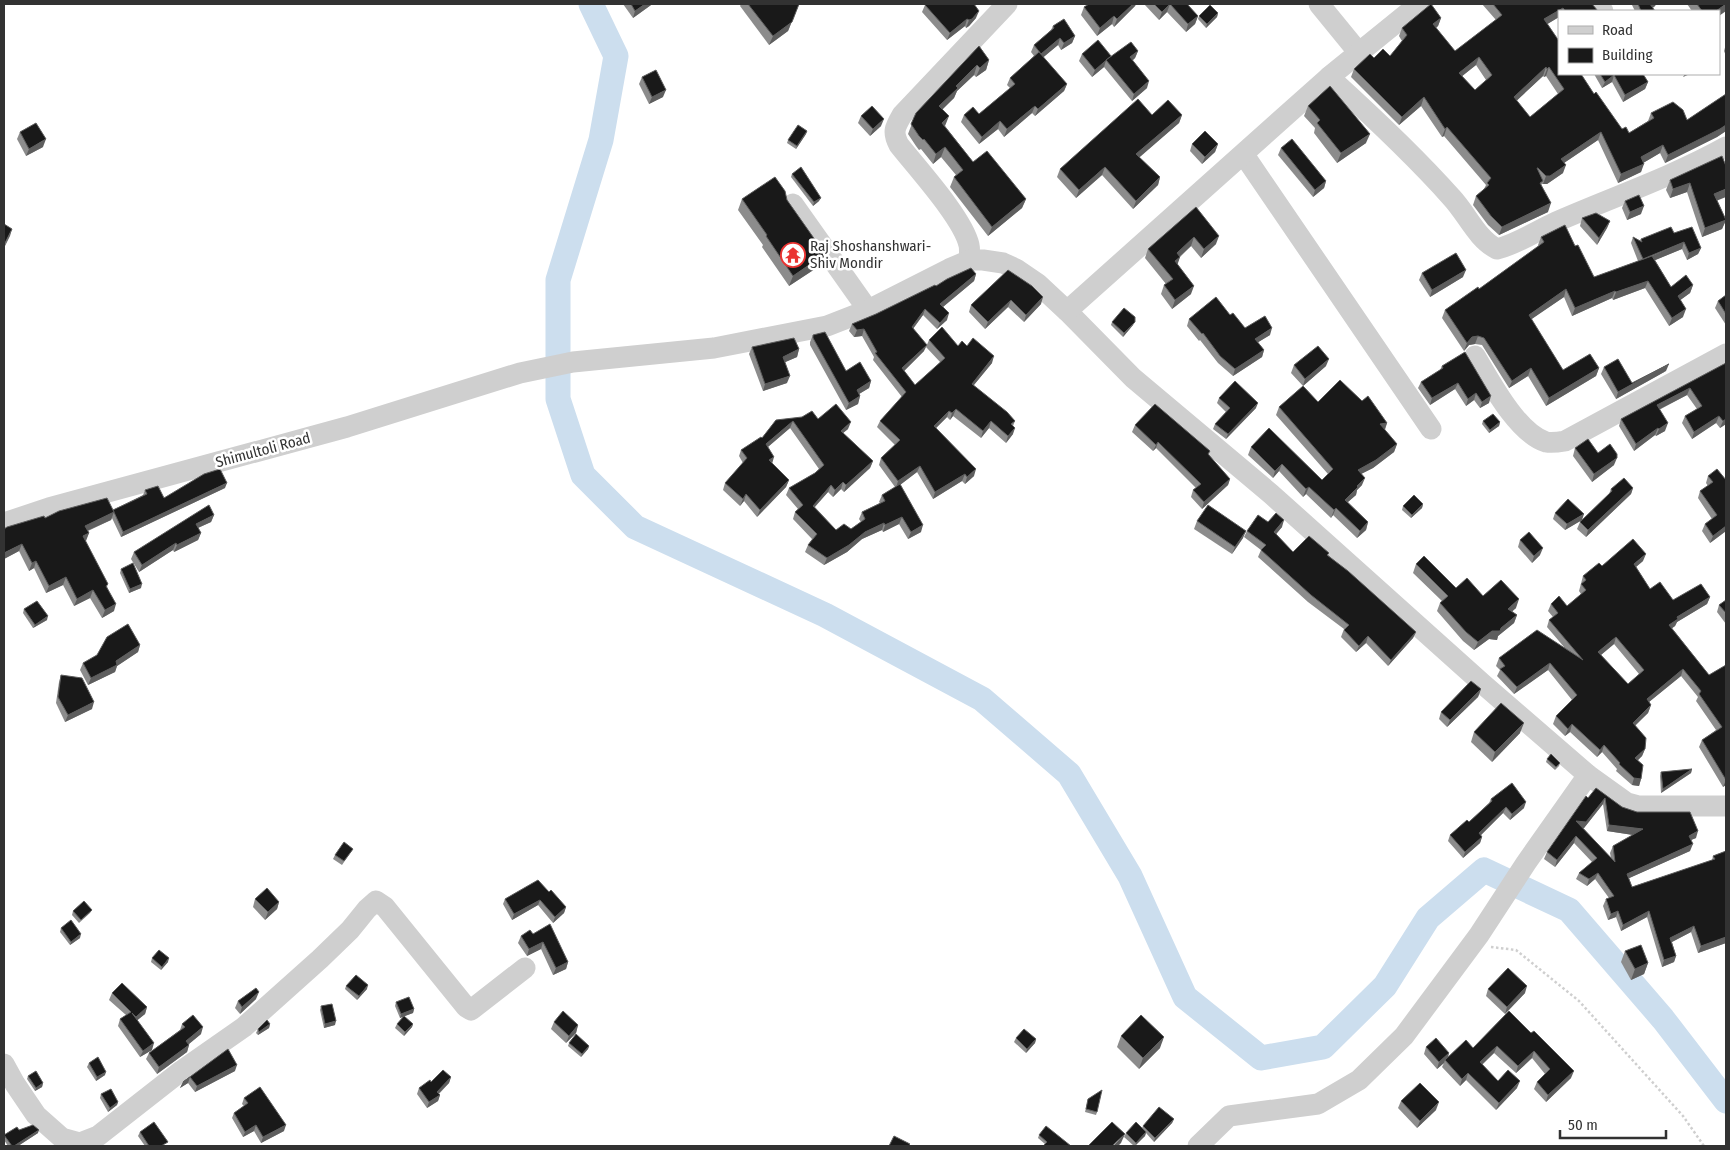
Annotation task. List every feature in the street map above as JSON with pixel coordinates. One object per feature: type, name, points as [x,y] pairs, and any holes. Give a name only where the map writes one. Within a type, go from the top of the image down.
[{"type":"street","points":[[1007,4],[902,115],[897,123],[894,136],[898,145],[962,228],[969,244],[970,260],[1003,263],[1016,269],[1038,284],[1134,378],[1271,494],[1484,685],[1588,775],[1627,802],[1638,806],[1726,806]]},
{"type":"street","points":[[1319,4],[1359,53]]},
{"type":"street","points":[[1067,311],[1329,78],[1419,4]]},
{"type":"street","points":[[1329,78],[1392,135],[1454,200],[1488,245],[1497,249],[1506,247],[1556,223],[1672,174],[1726,147]]},
{"type":"street","points":[[1244,155],[1431,429]]},
{"type":"street","points":[[793,204],[868,310]]},
{"type":"street","name":"Shimultoli Road","points":[[4,523],[49,508],[347,427],[520,373],[573,362],[714,348],[827,326],[868,310],[970,260]]},
{"type":"street","points":[[1475,356],[1506,408],[1535,438],[1548,442],[1565,441],[1726,354]]},
{"type":"street","points":[[1198,1146],[1230,1116],[1318,1104],[1359,1080],[1404,1036],[1475,940],[1588,775]]},
{"type":"street","points":[[4,1064],[36,1115],[62,1138],[80,1143],[98,1136],[181,1071],[244,1027],[350,930],[376,901],[385,907],[470,1010],[525,968]]},
{"type":"path","points":[[1475,940],[1516,950],[1579,1000],[1683,1116],[1704,1146]]},
{"type":"building","points":[[631,4],[645,4],[635,11]]},
{"type":"building","points":[[748,4],[799,4],[792,22],[773,36]]},
{"type":"building","points":[[974,4],[979,11],[972,19],[967,19],[950,33],[925,5]]},
{"type":"building","points":[[1089,4],[1133,4],[1117,19],[1114,16],[1100,28],[1084,7]]},
{"type":"building","points":[[1154,4],[1170,4],[1162,12]]},
{"type":"building","points":[[1170,4],[1187,4],[1198,16],[1188,24]]},
{"type":"building","points":[[1431,4],[1441,18],[1433,24],[1455,51],[1502,15],[1493,4],[1592,4],[1597,10],[1564,10],[1563,8],[1544,19],[1558,40],[1558,75],[1582,75],[1622,129],[1626,127],[1629,133],[1654,118],[1651,113],[1673,102],[1683,110],[1687,120],[1726,94],[1726,125],[1668,155],[1663,145],[1641,157],[1644,164],[1621,174],[1601,132],[1561,159],[1566,165],[1550,176],[1546,176],[1537,168],[1543,181],[1540,183],[1551,203],[1502,227],[1476,196],[1489,185],[1487,183],[1491,178],[1447,127],[1445,129],[1424,97],[1402,117],[1354,69],[1370,54],[1374,58],[1383,49],[1390,56],[1407,35],[1402,28]],"holes":[[[1479,57],[1492,75],[1475,90],[1459,73]],[[1546,67],[1547,69],[1549,67],[1564,89],[1530,117],[1514,97]]]},
{"type":"building","points":[[1638,4],[1650,4],[1654,10],[1641,10]]},
{"type":"building","points":[[1697,4],[1726,4],[1717,10],[1701,10]]},
{"type":"building","points":[[1210,5],[1218,13],[1207,24],[1199,16]]},
{"type":"building","points":[[1064,19],[1075,36],[1064,43],[1060,38],[1041,54],[1034,45],[1054,28],[1053,26]]},
{"type":"building","points":[[1098,40],[1111,56],[1095,70],[1082,54]]},
{"type":"building","points":[[1131,42],[1138,51],[1130,57],[1149,81],[1134,94],[1106,60]]},
{"type":"building","points":[[979,46],[989,60],[980,68],[977,65],[956,86],[958,88],[939,106],[949,116],[942,123],[973,162],[987,151],[1026,199],[992,227],[954,177],[963,170],[945,147],[936,154],[924,139],[919,136],[911,124],[916,113]]},
{"type":"building","points":[[1039,52],[1067,84],[1038,109],[1035,106],[1007,129],[1000,121],[982,137],[964,115],[973,107],[979,114],[1015,84],[1010,78]]},
{"type":"building","points":[[656,70],[666,90],[652,97],[642,77]]},
{"type":"building","points":[[1601,75],[1614,75],[1605,82]]},
{"type":"building","points":[[1614,75],[1644,75],[1648,82],[1625,95]]},
{"type":"building","points":[[1330,86],[1370,134],[1341,153],[1317,123],[1320,120],[1308,106]]},
{"type":"building","points":[[1138,99],[1152,115],[1168,100],[1182,115],[1136,154],[1160,177],[1136,201],[1105,167],[1079,190],[1060,169]]},
{"type":"building","points":[[872,106],[884,119],[873,129],[861,116]]},
{"type":"building","points":[[36,123],[46,139],[29,149],[20,132]]},
{"type":"building","points":[[798,125],[807,131],[797,146],[788,140]]},
{"type":"building","points":[[1205,131],[1218,144],[1205,157],[1192,144]]},
{"type":"building","points":[[1292,139],[1326,181],[1315,190],[1281,148]]},
{"type":"building","points":[[1722,156],[1726,166],[1726,189],[1714,194],[1726,220],[1705,228],[1690,183],[1673,189],[1670,180]]},
{"type":"building","points":[[801,167],[821,198],[814,202],[792,174]]},
{"type":"building","points":[[775,177],[785,191],[787,200],[825,254],[793,276],[742,199]]},
{"type":"building","points":[[1639,195],[1644,206],[1630,212],[1625,201]]},
{"type":"building","points":[[1196,207],[1219,236],[1204,249],[1194,237],[1177,253],[1180,257],[1175,261],[1194,286],[1175,300],[1164,285],[1173,279],[1148,249]]},
{"type":"building","points":[[1596,213],[1610,221],[1599,238],[1582,218]]},
{"type":"building","points":[[4,224],[12,229],[4,245]]},
{"type":"building","points":[[1565,225],[1575,246],[1578,245],[1594,277],[1652,256],[1671,287],[1686,275],[1693,285],[1678,296],[1686,309],[1672,318],[1648,281],[1615,291],[1575,308],[1566,289],[1529,315],[1563,370],[1590,354],[1599,368],[1549,398],[1531,368],[1512,381],[1484,338],[1472,337],[1467,343],[1445,310],[1478,287],[1479,289],[1544,242],[1541,237]]},
{"type":"building","points":[[1671,227],[1674,233],[1692,227],[1701,248],[1689,253],[1684,242],[1643,259],[1633,237],[1642,242],[1641,239]]},
{"type":"building","points":[[1456,253],[1466,270],[1432,290],[1422,273]]},
{"type":"building","points":[[971,268],[976,274],[940,304],[949,313],[940,323],[925,309],[912,327],[927,345],[902,368],[915,385],[945,358],[929,340],[942,327],[958,346],[962,341],[967,346],[973,338],[994,356],[972,384],[1007,412],[1015,421],[1011,424],[1015,428],[1008,436],[991,421],[983,431],[956,409],[952,413],[949,411],[934,426],[976,469],[967,477],[965,474],[935,492],[920,466],[898,481],[881,458],[900,440],[880,421],[906,392],[875,353],[877,352],[864,329],[857,330],[852,324]]},
{"type":"building","points":[[1008,270],[1032,286],[1043,297],[1026,315],[1011,300],[988,322],[971,305]]},
{"type":"building","points":[[1726,295],[1726,314],[1718,301]]},
{"type":"building","points":[[1216,297],[1230,315],[1233,313],[1245,328],[1265,316],[1272,328],[1255,339],[1264,350],[1235,369],[1220,356],[1203,333],[1189,319]]},
{"type":"building","points":[[1124,308],[1135,317],[1135,322],[1124,333],[1112,322]]},
{"type":"building","points":[[825,332],[846,371],[860,362],[871,381],[857,390],[860,396],[849,403],[813,338],[813,335]]},
{"type":"building","points":[[794,338],[799,349],[783,357],[790,376],[765,384],[752,347]]},
{"type":"building","points":[[1318,346],[1329,359],[1305,379],[1294,365]]},
{"type":"building","points":[[1465,352],[1491,396],[1482,402],[1476,393],[1468,399],[1458,383],[1432,398],[1421,382]]},
{"type":"building","points":[[1618,359],[1632,383],[1669,364],[1618,392],[1604,367]]},
{"type":"building","points":[[1726,363],[1726,419],[1723,421],[1719,416],[1694,432],[1685,416],[1702,406],[1690,388],[1657,405],[1668,423],[1636,444],[1621,419]]},
{"type":"building","points":[[1340,380],[1362,401],[1368,396],[1387,423],[1380,424],[1397,444],[1376,460],[1358,470],[1365,478],[1345,500],[1368,522],[1360,531],[1336,508],[1334,510],[1309,487],[1306,489],[1282,464],[1275,471],[1251,447],[1269,428],[1322,480],[1333,469],[1279,407],[1303,386],[1318,402]]},
{"type":"building","points":[[1235,381],[1258,403],[1228,434],[1215,424],[1230,408],[1219,398]]},
{"type":"building","points":[[836,404],[851,422],[841,431],[873,461],[846,485],[843,482],[835,490],[831,485],[813,506],[836,530],[844,524],[851,529],[865,519],[862,512],[885,501],[882,495],[900,484],[923,525],[911,532],[902,517],[885,525],[884,523],[865,532],[849,545],[827,558],[808,545],[817,534],[795,512],[803,505],[789,488],[815,473],[824,465],[793,421],[766,444],[774,457],[769,460],[789,480],[760,510],[746,494],[743,499],[725,483],[747,458],[741,450],[762,438],[776,420],[802,417],[812,411],[818,419]]},
{"type":"building","points":[[1155,404],[1210,451],[1208,454],[1230,479],[1204,502],[1193,490],[1201,484],[1158,442],[1156,445],[1135,425]]},
{"type":"building","points":[[1493,414],[1500,422],[1490,430],[1483,421]]},
{"type":"building","points":[[1588,439],[1598,453],[1610,444],[1617,454],[1617,458],[1594,474],[1575,448]]},
{"type":"building","points":[[220,469],[227,483],[123,532],[113,510],[147,494],[145,490],[158,486],[164,498],[204,474]]},
{"type":"building","points":[[1717,469],[1726,480],[1726,526],[1713,536],[1705,524],[1717,515],[1700,491],[1713,482],[1708,476]]},
{"type":"building","points":[[1624,478],[1633,488],[1588,530],[1580,522]]},
{"type":"building","points":[[1414,495],[1423,504],[1412,515],[1403,506]]},
{"type":"building","points":[[107,498],[114,512],[85,526],[89,533],[83,536],[108,584],[106,586],[116,604],[105,610],[93,590],[77,599],[66,577],[49,586],[36,561],[32,563],[22,544],[4,553],[4,529],[7,527],[44,516],[45,518],[59,511]]},
{"type":"building","points":[[1568,499],[1584,514],[1567,524],[1555,513]]},
{"type":"building","points":[[209,505],[214,515],[196,524],[201,533],[177,545],[176,543],[142,565],[134,552]]},
{"type":"building","points":[[1208,505],[1246,531],[1235,547],[1197,521]]},
{"type":"building","points":[[1276,513],[1284,520],[1274,532],[1293,552],[1309,536],[1329,553],[1327,555],[1348,571],[1416,632],[1391,660],[1368,636],[1359,646],[1344,630],[1349,625],[1311,595],[1261,550],[1266,545],[1247,531],[1258,515],[1268,522]]},
{"type":"building","points":[[1529,532],[1543,548],[1534,556],[1520,540]]},
{"type":"building","points":[[1633,539],[1646,554],[1634,564],[1650,589],[1660,582],[1673,600],[1701,584],[1710,597],[1677,617],[1678,619],[1669,625],[1709,675],[1726,665],[1726,780],[1702,740],[1722,727],[1699,694],[1701,691],[1683,669],[1647,699],[1651,705],[1633,723],[1646,738],[1645,749],[1635,758],[1643,765],[1641,779],[1634,778],[1619,764],[1604,745],[1600,750],[1572,724],[1568,729],[1556,716],[1577,695],[1550,663],[1517,687],[1500,669],[1505,666],[1499,658],[1537,630],[1583,660],[1549,620],[1558,613],[1551,604],[1559,596],[1567,606],[1586,590],[1581,584],[1586,580],[1583,576],[1599,563],[1602,566]],"holes":[[[1616,637],[1644,670],[1628,684],[1598,652]]]},
{"type":"building","points":[[1424,556],[1456,588],[1467,578],[1483,596],[1501,580],[1519,599],[1508,609],[1517,615],[1500,631],[1492,631],[1478,642],[1466,632],[1440,603],[1448,596],[1416,564]]},
{"type":"building","points":[[133,563],[142,584],[130,589],[121,569]]},
{"type":"building","points":[[1726,600],[1726,613],[1719,605]]},
{"type":"building","points":[[37,601],[48,616],[35,625],[24,609]]},
{"type":"building","points":[[128,624],[140,645],[116,661],[117,665],[91,678],[83,663],[97,655],[107,637]]},
{"type":"building","points":[[61,675],[82,678],[94,702],[68,715],[58,697]]},
{"type":"building","points":[[1471,681],[1481,689],[1450,720],[1441,712]]},
{"type":"building","points":[[1501,703],[1524,723],[1495,752],[1474,732]]},
{"type":"building","points":[[1551,754],[1560,763],[1556,767],[1547,759]]},
{"type":"building","points":[[1692,769],[1663,789],[1661,772]]},
{"type":"building","points":[[1512,783],[1526,802],[1512,814],[1506,807],[1479,833],[1482,837],[1465,852],[1450,835],[1467,820],[1469,822],[1492,801],[1491,799]]},
{"type":"building","points":[[1596,788],[1622,807],[1637,812],[1690,812],[1698,831],[1689,836],[1693,844],[1627,874],[1632,887],[1715,859],[1713,856],[1726,851],[1726,937],[1701,946],[1694,926],[1670,938],[1676,956],[1664,960],[1649,911],[1623,925],[1618,911],[1611,914],[1606,899],[1614,896],[1598,873],[1589,879],[1579,873],[1597,858],[1576,836],[1557,860],[1547,852],[1586,796],[1588,798]],"holes":[[[1605,798],[1609,825],[1643,829],[1613,846],[1615,862],[1576,821],[1586,822]]]},
{"type":"building","points":[[344,842],[353,849],[344,861],[335,855]]},
{"type":"building","points":[[538,880],[549,892],[551,890],[566,907],[555,917],[540,900],[514,914],[505,899]]},
{"type":"building","points":[[267,888],[279,902],[268,912],[255,899]]},
{"type":"building","points":[[84,901],[92,910],[81,920],[73,911]]},
{"type":"building","points":[[71,920],[81,934],[71,942],[61,928]]},
{"type":"building","points":[[550,924],[568,962],[556,968],[543,942],[529,949],[521,936],[530,930],[533,934]]},
{"type":"building","points":[[1641,945],[1648,963],[1635,969],[1625,951]]},
{"type":"building","points":[[159,950],[169,958],[162,967],[152,958]]},
{"type":"building","points":[[1508,968],[1527,986],[1507,1007],[1488,989]]},
{"type":"building","points":[[356,975],[368,985],[359,996],[346,986]]},
{"type":"building","points":[[122,983],[147,1007],[136,1017],[132,1013],[154,1043],[143,1051],[120,1019],[131,1012],[112,993]]},
{"type":"building","points":[[256,988],[259,992],[242,1007],[238,1001]]},
{"type":"building","points":[[409,997],[414,1009],[401,1014],[396,1002]]},
{"type":"building","points":[[332,1004],[336,1021],[325,1024],[321,1006]]},
{"type":"building","points":[[563,1011],[578,1025],[569,1036],[554,1022]]},
{"type":"building","points":[[1509,1011],[1531,1033],[1534,1031],[1574,1071],[1548,1095],[1537,1082],[1550,1069],[1534,1051],[1518,1066],[1497,1046],[1480,1062],[1498,1081],[1508,1070],[1520,1081],[1499,1103],[1468,1073],[1462,1079],[1445,1060],[1466,1040],[1473,1048]]},
{"type":"building","points":[[193,1015],[203,1027],[186,1041],[189,1045],[159,1067],[149,1053],[185,1027],[182,1024]]},
{"type":"building","points":[[1141,1015],[1164,1037],[1143,1058],[1121,1036]]},
{"type":"building","points":[[404,1016],[413,1024],[405,1032],[397,1024]]},
{"type":"building","points":[[267,1020],[270,1024],[259,1032],[258,1029]]},
{"type":"building","points":[[1024,1029],[1036,1039],[1027,1049],[1016,1038]]},
{"type":"building","points":[[576,1034],[589,1046],[582,1054],[569,1043]]},
{"type":"building","points":[[1436,1038],[1449,1053],[1439,1062],[1426,1047]]},
{"type":"building","points":[[228,1049],[237,1065],[197,1086],[190,1077],[183,1082]]},
{"type":"building","points":[[98,1057],[106,1072],[97,1077],[89,1063]]},
{"type":"building","points":[[443,1070],[451,1077],[437,1092],[440,1095],[429,1102],[419,1088],[430,1080],[431,1082]]},
{"type":"building","points":[[36,1071],[43,1083],[36,1088],[28,1076]]},
{"type":"building","points":[[1420,1083],[1439,1102],[1420,1121],[1401,1101]]},
{"type":"building","points":[[260,1087],[286,1125],[263,1137],[256,1125],[245,1132],[234,1113],[248,1103],[244,1098]]},
{"type":"building","points":[[111,1089],[118,1102],[110,1108],[101,1094]]},
{"type":"building","points":[[1102,1090],[1097,1112],[1086,1109],[1088,1099]]},
{"type":"building","points":[[1159,1107],[1174,1119],[1155,1138],[1143,1126]]},
{"type":"building","points":[[154,1122],[168,1142],[161,1146],[149,1146],[140,1132]]},
{"type":"building","points":[[1112,1122],[1125,1134],[1114,1146],[1088,1146]]},
{"type":"building","points":[[1136,1122],[1146,1132],[1136,1143],[1126,1133]]},
{"type":"building","points":[[33,1125],[39,1130],[14,1146],[4,1135],[17,1127],[19,1130]]},
{"type":"building","points":[[1046,1126],[1071,1146],[1043,1146],[1047,1142],[1039,1135]]},
{"type":"building","points":[[894,1136],[910,1144],[908,1146],[889,1146]]},
{"type":"waterway","points":[[591,4],[616,56],[601,140],[558,280],[558,399],[583,475],[635,527],[825,615],[982,699],[1069,774],[1130,876],[1185,997],[1261,1058],[1323,1047],[1385,986],[1428,918],[1484,870],[1569,910],[1663,1019],[1726,1101]]},
{"type":"place","name":"Raj Shoshanshwari- Shiv Mondir","points":[[793,255]]}]
